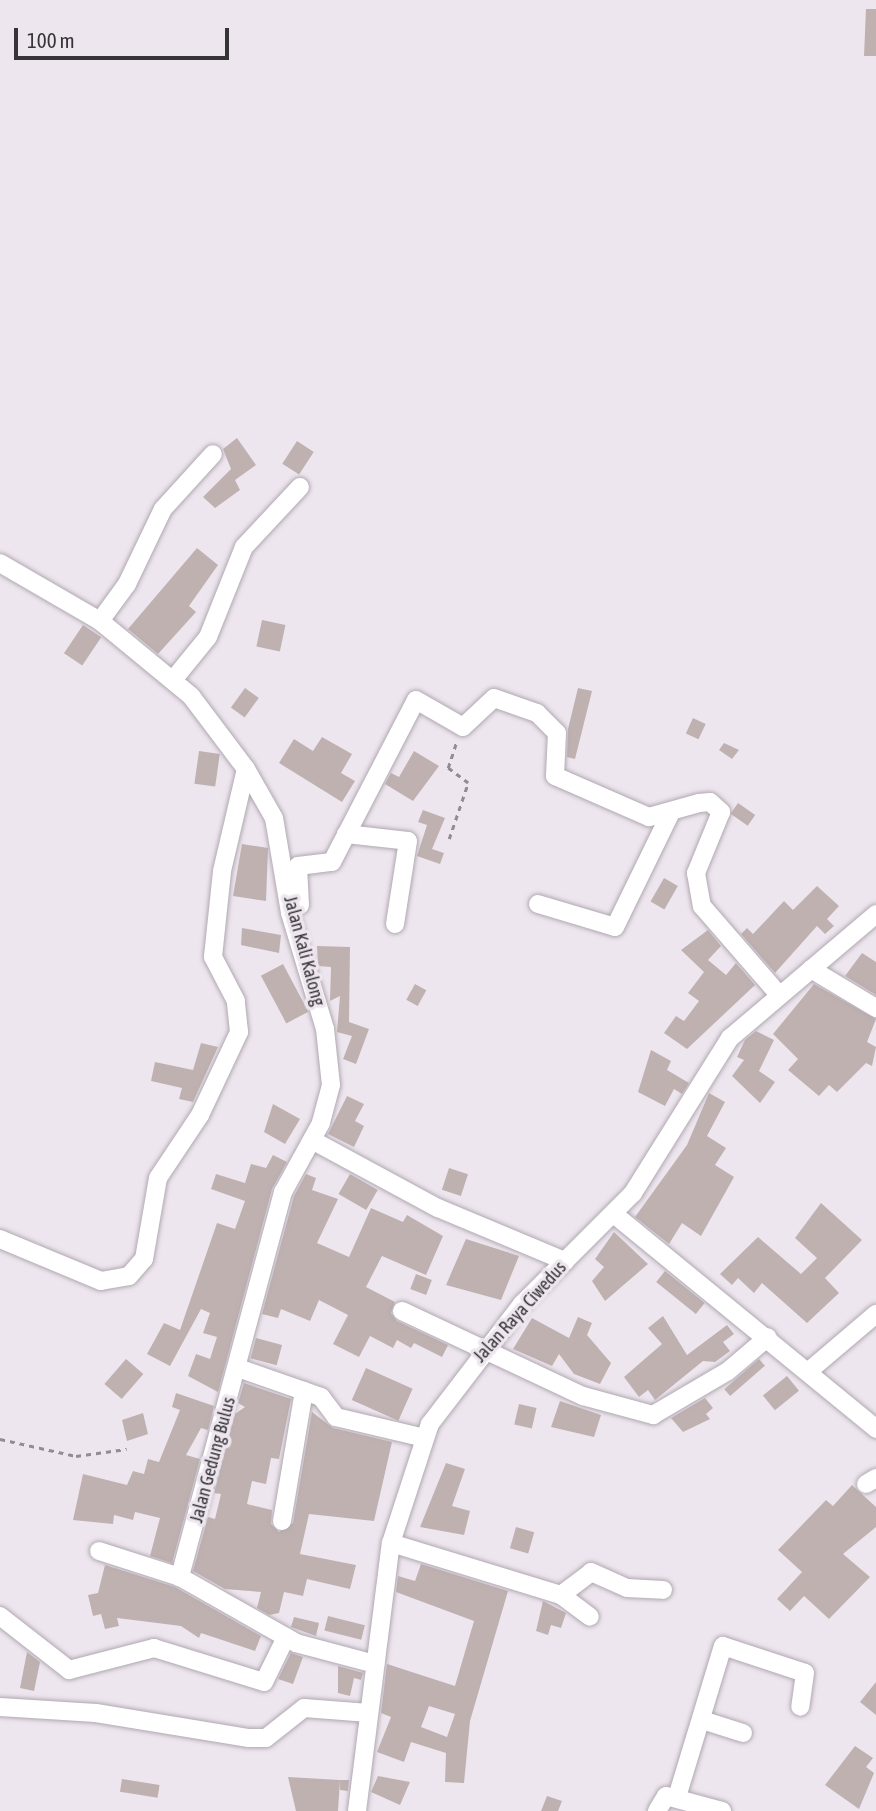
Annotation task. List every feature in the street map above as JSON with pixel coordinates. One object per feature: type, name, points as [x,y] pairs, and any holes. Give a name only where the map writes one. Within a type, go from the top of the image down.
[{"type":"street","points":[[100,621],[163,509],[213,454]]},
{"type":"street","points":[[173,680],[208,637],[244,547],[300,487]]},
{"type":"street","name":"Jalan Kali Kalong","points":[[0,563],[100,621],[173,680],[246,768],[274,818],[330,1064],[327,1106],[312,1140]]},
{"type":"street","points":[[302,947],[298,866],[332,862],[416,700],[463,727],[489,699],[524,707],[557,733],[555,776],[649,817],[670,814],[710,802],[721,812],[696,873],[702,906],[779,995]]},
{"type":"street","points":[[0,1239],[102,1281],[129,1276],[144,1259],[158,1178],[200,1115],[239,1032],[236,1002],[213,957],[222,871],[246,768]]},
{"type":"street","points":[[538,904],[615,928],[670,814]]},
{"type":"street","points":[[346,834],[408,841],[395,924]]},
{"type":"street","name":"Jalan Raya Ciwedus","points":[[357,1811],[391,1543],[425,1438],[486,1348],[565,1262],[615,1215],[714,1057],[779,995],[876,914]]},
{"type":"street","points":[[811,969],[876,1008]]},
{"type":"street","points":[[312,1140],[438,1208],[565,1262]]},
{"type":"street","name":"Jalan Gedung Bulus","points":[[180,1577],[283,1192],[312,1140]]},
{"type":"street","points":[[615,1215],[810,1370],[876,1429]]},
{"type":"street","points":[[402,1311],[608,1406],[653,1415],[728,1371],[768,1337]]},
{"type":"street","points":[[810,1370],[876,1314]]},
{"type":"street","points":[[238,1368],[322,1397],[336,1417],[425,1438]]},
{"type":"street","points":[[282,1521],[304,1391]]},
{"type":"street","points":[[391,1543],[561,1595],[590,1617]]},
{"type":"street","points":[[99,1551],[180,1577],[286,1637],[375,1664]]},
{"type":"street","points":[[561,1595],[591,1572],[628,1588],[663,1590]]},
{"type":"street","points":[[0,1616],[69,1670],[154,1648],[261,1683],[286,1637]]},
{"type":"street","points":[[677,1797],[727,1644],[804,1673],[800,1707]]},
{"type":"street","points":[[0,1707],[96,1713],[248,1738],[266,1738],[304,1708],[369,1713]]},
{"type":"street","points":[[702,1720],[743,1733]]},
{"type":"street","points":[[657,1811],[662,1797],[677,1797],[722,1811]]},
{"type":"path","points":[[449,839],[468,783],[448,764],[463,727]]},
{"type":"path","points":[[0,1439],[76,1455],[128,1449]]},
{"type":"building","points":[[866,9],[876,9],[876,56],[864,56]]},
{"type":"building","points":[[237,438],[256,465],[235,480],[240,490],[215,508],[203,497],[231,469],[223,449]]},
{"type":"building","points":[[297,441],[314,452],[299,475],[282,464]]},
{"type":"building","points":[[197,548],[218,565],[189,606],[196,612],[158,654],[128,629]]},
{"type":"building","points":[[262,620],[285,625],[280,651],[256,646]]},
{"type":"building","points":[[83,625],[101,637],[82,665],[64,653]]},
{"type":"building","points":[[245,688],[259,698],[245,717],[231,707]]},
{"type":"building","points":[[578,688],[592,691],[575,759],[567,757],[568,729]]},
{"type":"building","points":[[693,718],[706,724],[699,739],[686,733]]},
{"type":"building","points":[[322,737],[352,754],[341,773],[355,781],[342,802],[279,763],[294,739],[313,751]]},
{"type":"building","points":[[724,743],[739,750],[732,759],[719,750]]},
{"type":"building","points":[[199,751],[220,754],[215,787],[194,784]]},
{"type":"building","points":[[414,751],[439,766],[413,801],[385,784],[391,773],[399,777]]},
{"type":"building","points":[[738,803],[755,815],[748,826],[731,814]]},
{"type":"building","points":[[423,810],[445,818],[432,849],[444,853],[440,864],[417,856],[427,825],[418,822]]},
{"type":"building","points":[[242,844],[268,848],[266,901],[233,896]]},
{"type":"building","points":[[664,878],[678,886],[664,909],[650,901]]},
{"type":"building","points":[[817,886],[839,906],[827,919],[834,926],[825,934],[817,926],[775,973],[741,934],[747,928],[753,934],[784,901],[793,910]]},
{"type":"building","points":[[242,928],[281,935],[279,953],[241,945]]},
{"type":"building","points":[[708,930],[721,946],[708,960],[726,975],[736,963],[755,985],[687,1049],[664,1033],[676,1016],[684,1021],[699,1001],[688,993],[704,972],[681,950]]},
{"type":"building","points":[[317,946],[350,947],[349,1022],[369,1029],[356,1064],[343,1059],[352,1036],[337,1032],[340,996],[330,1001],[331,967],[318,966]]},
{"type":"building","points":[[862,953],[876,962],[876,995],[845,976]]},
{"type":"building","points":[[283,964],[308,1012],[286,1023],[261,976]]},
{"type":"building","points":[[415,984],[426,990],[418,1006],[406,1000]]},
{"type":"building","points":[[814,984],[876,1019],[867,1042],[876,1047],[872,1066],[866,1063],[837,1092],[829,1085],[819,1096],[788,1070],[798,1059],[773,1034]]},
{"type":"building","points":[[756,1031],[774,1040],[759,1071],[775,1082],[760,1103],[732,1076],[744,1060],[737,1057],[745,1040]]},
{"type":"building","points":[[201,1043],[218,1047],[193,1102],[179,1099],[182,1088],[151,1081],[155,1062],[193,1070]]},
{"type":"building","points":[[651,1050],[671,1061],[667,1070],[689,1083],[682,1094],[674,1089],[665,1106],[638,1092]]},
{"type":"building","points":[[709,1093],[725,1102],[707,1136],[726,1148],[715,1165],[734,1177],[701,1236],[682,1223],[669,1244],[635,1217],[687,1145]]},
{"type":"building","points":[[347,1096],[364,1104],[355,1121],[364,1126],[354,1147],[328,1134]]},
{"type":"building","points":[[273,1104],[300,1119],[285,1144],[264,1132]]},
{"type":"building","points":[[273,1155],[287,1162],[272,1189],[218,1392],[188,1376],[196,1354],[210,1359],[217,1337],[203,1333],[210,1313],[201,1309],[170,1366],[147,1354],[164,1323],[180,1330],[217,1223],[235,1229],[245,1201],[211,1189],[216,1174],[245,1183],[251,1164],[266,1168]]},
{"type":"building","points":[[449,1168],[468,1174],[461,1196],[442,1190]]},
{"type":"building","points":[[306,1174],[316,1178],[312,1190],[338,1199],[317,1243],[349,1257],[371,1208],[403,1222],[407,1215],[443,1236],[426,1275],[382,1256],[366,1287],[395,1302],[391,1313],[397,1321],[448,1345],[442,1357],[414,1343],[411,1348],[397,1340],[393,1348],[370,1336],[359,1357],[333,1344],[348,1315],[319,1300],[310,1321],[281,1309],[278,1318],[262,1314],[294,1196]]},
{"type":"building","points":[[350,1174],[378,1190],[366,1210],[338,1194]]},
{"type":"building","points":[[821,1203],[862,1240],[825,1278],[839,1293],[807,1323],[762,1283],[754,1293],[738,1278],[732,1285],[720,1274],[758,1237],[801,1274],[817,1258],[795,1238]]},
{"type":"building","points":[[614,1232],[648,1264],[605,1301],[592,1281],[604,1267],[595,1259]]},
{"type":"building","points":[[466,1239],[519,1256],[501,1300],[446,1285]]},
{"type":"building","points":[[665,1271],[705,1303],[696,1314],[656,1282]]},
{"type":"building","points":[[416,1274],[432,1280],[426,1295],[410,1289]]},
{"type":"building","points":[[663,1316],[687,1355],[727,1325],[734,1334],[723,1342],[730,1351],[715,1362],[703,1361],[655,1400],[648,1390],[639,1397],[624,1377],[662,1344],[648,1328]]},
{"type":"building","points":[[578,1317],[592,1323],[587,1335],[611,1363],[600,1384],[574,1374],[559,1354],[552,1366],[513,1349],[532,1318],[569,1338]]},
{"type":"building","points":[[256,1338],[282,1345],[277,1365],[251,1358]]},
{"type":"building","points":[[126,1359],[143,1374],[122,1399],[104,1384]]},
{"type":"building","points":[[759,1359],[765,1366],[730,1396],[724,1389]]},
{"type":"building","points":[[366,1368],[413,1389],[398,1421],[352,1400]]},
{"type":"building","points":[[787,1376],[799,1391],[775,1410],[763,1396]]},
{"type":"building","points":[[244,1383],[291,1399],[279,1459],[271,1458],[266,1484],[252,1481],[247,1504],[272,1510],[271,1524],[279,1532],[293,1523],[312,1412],[333,1428],[392,1442],[374,1521],[309,1514],[300,1554],[356,1565],[350,1589],[307,1579],[303,1596],[284,1592],[279,1613],[269,1615],[257,1608],[261,1592],[225,1589],[193,1571],[208,1517],[215,1519],[221,1494],[214,1493],[235,1414],[245,1407],[238,1403]]},
{"type":"building","points":[[176,1393],[214,1406],[208,1430],[201,1428],[186,1455],[200,1459],[172,1563],[150,1556],[160,1518],[135,1512],[133,1520],[114,1515],[113,1524],[73,1520],[83,1474],[127,1485],[133,1471],[144,1474],[148,1459],[159,1462],[180,1410],[172,1407]]},
{"type":"building","points":[[705,1398],[713,1408],[706,1414],[710,1419],[683,1432],[671,1418]]},
{"type":"building","points":[[560,1401],[601,1415],[594,1437],[551,1427]]},
{"type":"building","points":[[519,1404],[537,1408],[532,1429],[514,1424]]},
{"type":"building","points":[[143,1413],[148,1434],[127,1441],[122,1420]]},
{"type":"building","points":[[446,1463],[465,1469],[452,1506],[470,1511],[464,1535],[420,1527]]},
{"type":"building","points":[[852,1485],[876,1507],[876,1527],[843,1554],[870,1577],[829,1619],[804,1596],[790,1611],[777,1599],[802,1572],[778,1550],[826,1500],[833,1506]]},
{"type":"building","points":[[516,1527],[534,1532],[528,1553],[510,1548]]},
{"type":"building","points":[[421,1564],[508,1591],[470,1721],[464,1783],[445,1782],[446,1753],[411,1742],[404,1762],[377,1752],[391,1717],[381,1713],[387,1664],[455,1686],[474,1621],[396,1592],[398,1576],[415,1581]],"holes":[[[429,1706],[455,1714],[447,1737],[421,1727]]]},
{"type":"building","points":[[105,1565],[175,1587],[261,1636],[255,1651],[201,1633],[199,1638],[181,1626],[117,1618],[119,1626],[105,1629],[101,1614],[93,1616],[88,1595],[98,1593]]},
{"type":"building","points":[[543,1601],[566,1613],[561,1628],[551,1625],[548,1635],[536,1631]]},
{"type":"building","points":[[328,1616],[365,1625],[361,1640],[324,1631]]},
{"type":"building","points":[[294,1617],[319,1623],[316,1636],[291,1627]]},
{"type":"building","points":[[27,1652],[40,1662],[34,1691],[20,1688]]},
{"type":"building","points":[[291,1653],[303,1657],[293,1684],[278,1679]]},
{"type":"building","points":[[338,1666],[363,1673],[361,1680],[354,1678],[350,1696],[338,1693]]},
{"type":"building","points":[[876,1682],[876,1715],[860,1702]]},
{"type":"building","points":[[855,1746],[873,1758],[866,1767],[874,1773],[859,1809],[825,1785]]},
{"type":"building","points":[[378,1776],[410,1782],[400,1805],[371,1792]]},
{"type":"building","points":[[288,1777],[340,1780],[338,1811],[296,1811]]},
{"type":"building","points":[[122,1779],[160,1785],[157,1798],[120,1792]]},
{"type":"building","points":[[340,1780],[349,1780],[348,1791],[340,1790]]},
{"type":"building","points":[[547,1796],[562,1801],[558,1811],[541,1811]]}]
